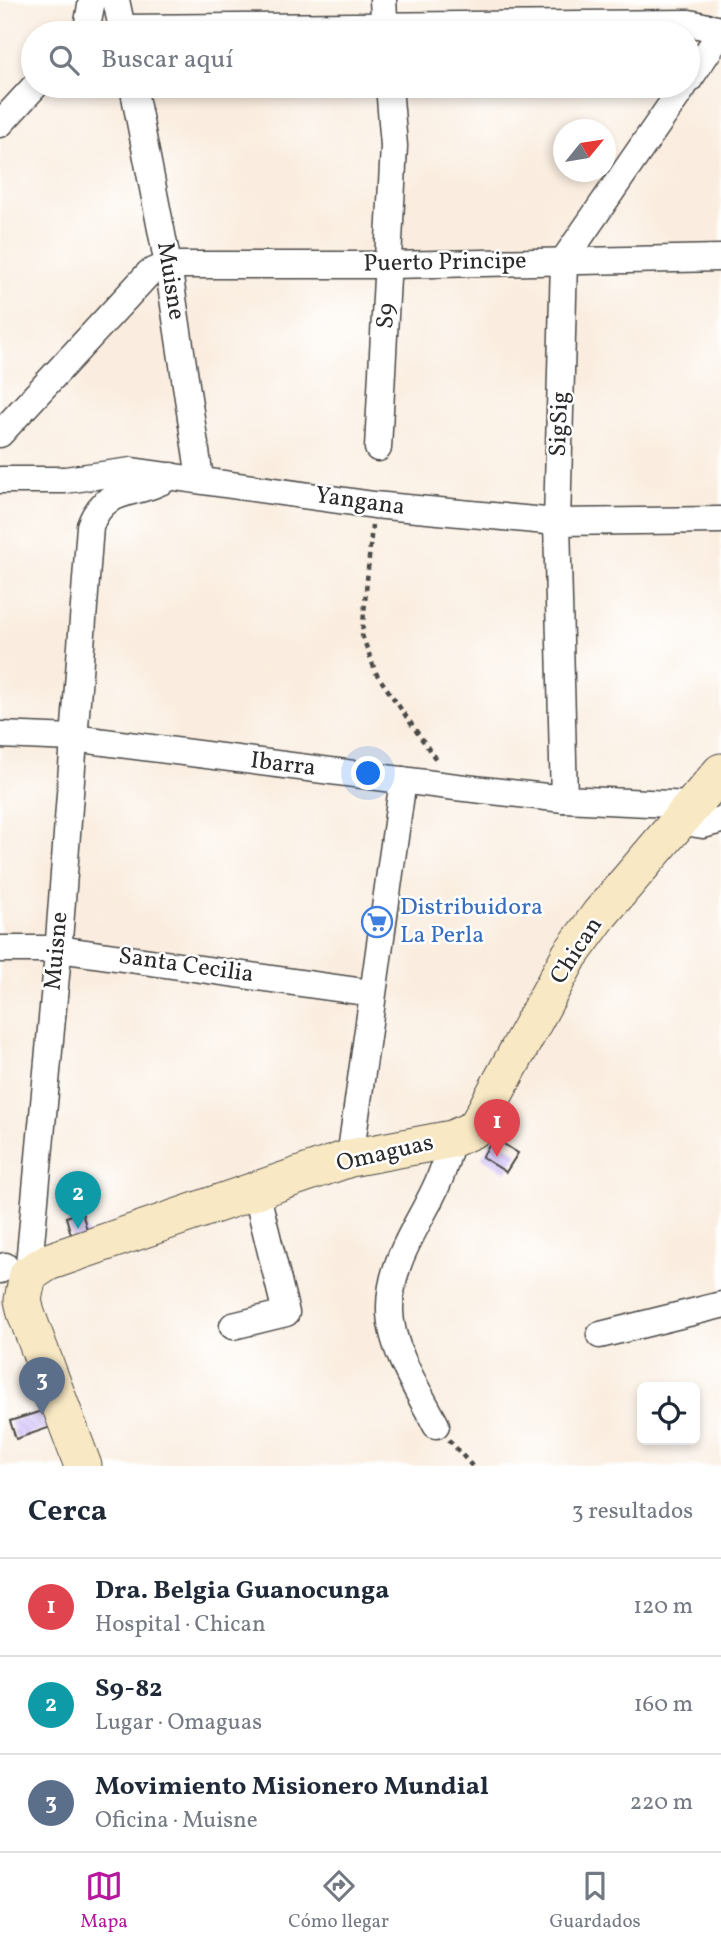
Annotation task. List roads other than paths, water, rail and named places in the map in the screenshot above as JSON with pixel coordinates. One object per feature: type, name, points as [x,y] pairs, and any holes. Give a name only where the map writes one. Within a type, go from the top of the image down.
[{"type":"street","points":[[88,21],[92,0]]},
{"type":"street","points":[[116,0],[120,21]]},
{"type":"street","points":[[383,0],[384,21]]},
{"type":"street","points":[[700,26],[721,31],[700,63]]},
{"type":"street","points":[[0,124],[24,98]]},
{"type":"street","name":"Muisne","points":[[135,98],[168,265],[200,478]]},
{"type":"street","name":"S9","points":[[378,448],[390,265],[394,146],[390,98]]},
{"type":"street","points":[[564,260],[676,98]]},
{"type":"street","name":"Puerto Principe","points":[[168,265],[390,265],[721,258]]},
{"type":"street","name":"SigSig","points":[[564,260],[557,522],[564,799]]},
{"type":"street","points":[[0,435],[149,273],[168,265]]},
{"type":"street","name":"Yangana","points":[[0,480],[65,480],[132,471],[200,478],[374,505],[557,522],[721,520]]},
{"type":"street","name":"Muisne","points":[[83,1466],[23,1300],[8,1269],[58,949],[90,526],[97,507],[112,496],[148,487],[171,475]]},
{"type":"street","name":"Ibarra","points":[[0,735],[74,738],[697,815]]},
{"type":"street","name":"Chican","points":[[452,1139],[470,1133],[483,1118],[570,955],[697,815],[721,772]]},
{"type":"street","points":[[350,1158],[403,780]]},
{"type":"street","name":"Santa Cecilia","points":[[0,949],[58,949],[372,993]]},
{"type":"street","name":"Omaguas","points":[[8,1269],[48,1262],[350,1158],[452,1139],[440,1180],[407,1239],[395,1274],[390,1311],[403,1362],[436,1425]]},
{"type":"street","points":[[233,1326],[286,1313],[256,1191]]},
{"type":"street","points":[[600,1335],[721,1306]]},
{"type":"place","name":"Distribuidora La Perla","points":[[377,922]]},
{"type":"place","name":"Dra. Belgia Guanocunga","points":[[497,1157]]},
{"type":"place","name":"S9-82","points":[[78,1229]]},
{"type":"place","name":"Movimiento Misionero Mundial","points":[[42,1415]]}]
